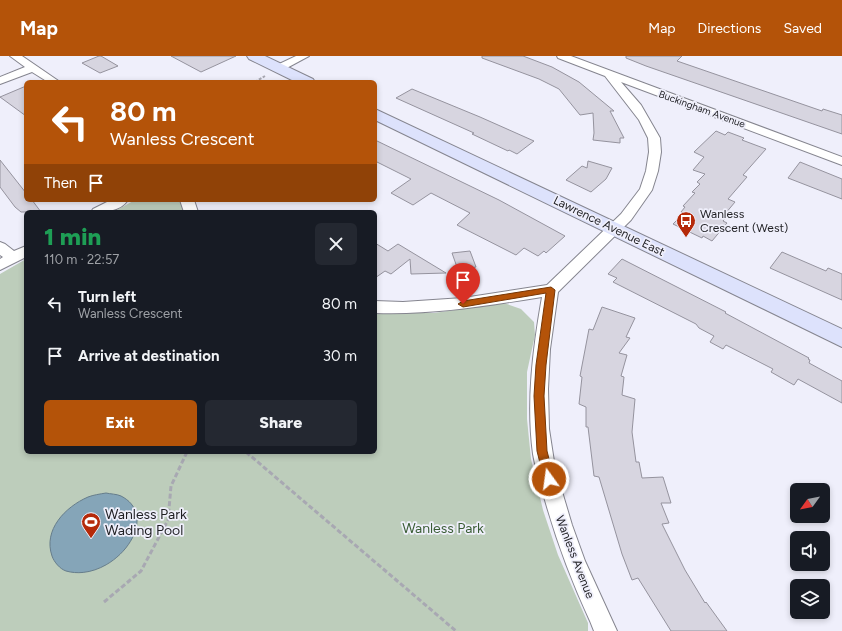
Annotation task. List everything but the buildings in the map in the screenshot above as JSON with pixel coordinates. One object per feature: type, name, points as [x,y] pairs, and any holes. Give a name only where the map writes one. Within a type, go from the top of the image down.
[{"type":"main road","points":[[254,56],[304,80]]},
{"type":"main road","name":"Lawrence Avenue East","points":[[377,115],[842,339]]},
{"type":"street","points":[[15,56],[52,80]]},
{"type":"street","points":[[279,68],[304,56]]},
{"type":"street","name":"Buckingham Avenue","points":[[562,56],[842,161]]},
{"type":"street","points":[[0,81],[33,68]]},
{"type":"street","points":[[377,307],[403,308],[437,306],[551,290],[614,229],[637,203],[646,190],[652,171],[655,152],[654,138],[645,120],[635,105],[610,75]]},
{"type":"street","points":[[102,210],[117,202]]},
{"type":"street","points":[[0,247],[13,258]]},
{"type":"street","points":[[0,265],[24,252]]},
{"type":"street","name":"Wanless Avenue","points":[[551,290],[541,365],[539,396],[542,451],[567,543],[585,588],[606,631]]},
{"type":"path","points":[[104,602],[141,571],[168,520],[171,486],[186,454]]},
{"type":"path","points":[[248,454],[456,631]]},
{"type":"green space","points":[[131,202],[181,202],[183,210],[117,210]]},
{"type":"green space","name":"Wanless Park","points":[[24,260],[24,454],[377,454],[377,312],[434,313],[504,303],[521,309],[534,322],[535,335],[527,372],[527,419],[531,459],[543,510],[558,555],[588,623],[588,631],[0,631],[0,274]]},
{"type":"water","name":"Wanless Park Wading Pool","points":[[106,493],[121,496],[133,506],[137,519],[135,533],[127,547],[115,559],[100,568],[83,572],[66,571],[62,569],[54,561],[50,546],[53,529],[58,520],[79,501],[94,495]]},
{"type":"place","name":"Wanless Crescent (West)","points":[[686,238]]},
{"type":"place","name":"Wanless Park Wading Pool","points":[[91,539]]},
{"type":"route","points":[[463,304],[551,290],[541,365],[539,396],[542,451],[549,479]]}]
